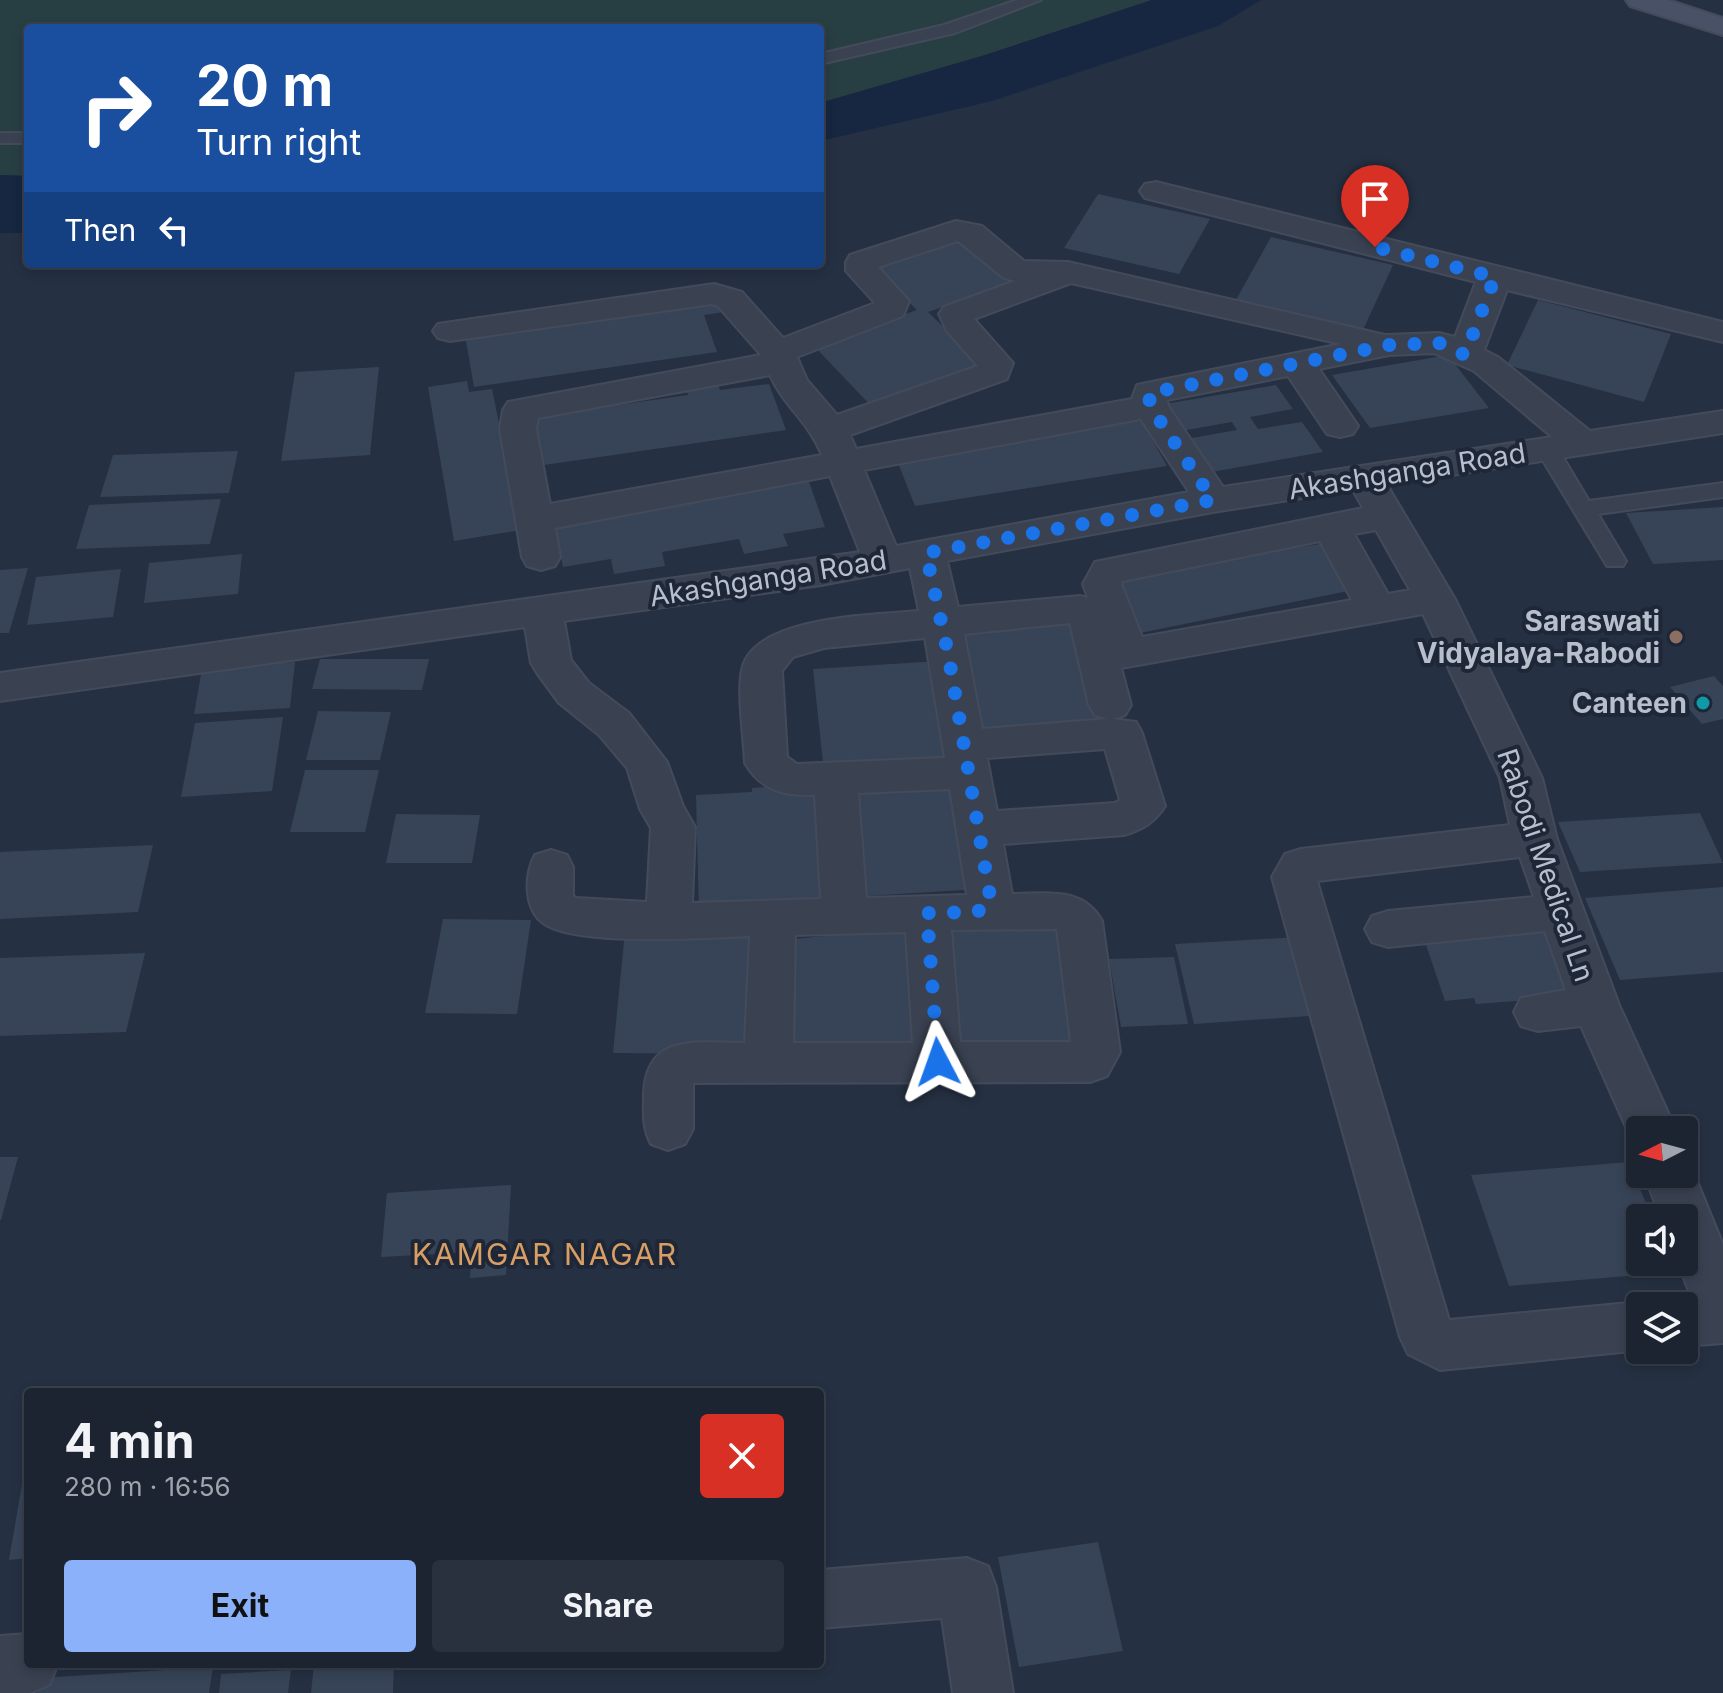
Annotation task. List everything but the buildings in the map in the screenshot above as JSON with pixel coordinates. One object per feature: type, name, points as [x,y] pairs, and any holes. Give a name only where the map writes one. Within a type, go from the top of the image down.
[{"type":"main road","points":[[1640,0],[1723,27]]},
{"type":"main road","points":[[1717,0],[1723,2]]},
{"type":"street","points":[[1156,191],[1723,332]]},
{"type":"street","points":[[541,557],[518,429],[521,410],[780,357],[891,309],[892,301],[862,271],[862,262],[956,231],[971,233],[1016,271],[1068,272],[1389,345]]},
{"type":"street","points":[[837,446],[995,372],[996,363],[959,324],[956,314],[1068,272]]},
{"type":"street","points":[[1465,355],[1495,277]]},
{"type":"street","points":[[450,331],[714,294],[730,299],[780,357],[791,383],[837,446],[883,562]]},
{"type":"street","points":[[1213,500],[1150,406],[1149,393],[1389,345],[1439,343],[1486,364],[1565,447]]},
{"type":"street","points":[[1297,363],[1340,426]]},
{"type":"street","points":[[536,519],[837,446],[1150,406]]},
{"type":"street","name":"Akashganga Road","points":[[0,687],[883,562],[1213,500],[1723,422]]},
{"type":"street","name":"Rabodi Medical Ln","points":[[1364,477],[1435,599],[1521,778],[1535,839],[1595,1005],[1645,1116]]},
{"type":"street","points":[[1110,705],[1113,655],[1102,584],[1109,571],[1386,516]]},
{"type":"street","points":[[1331,527],[1365,584],[1375,610]]},
{"type":"street","points":[[926,553],[942,623],[991,902],[977,912]]},
{"type":"street","points":[[1113,655],[1435,599]]},
{"type":"street","points":[[978,829],[1124,819],[1143,806],[1121,733],[835,778],[788,780],[766,763],[762,669],[779,647],[822,634],[1080,609],[1088,615],[1113,655]]},
{"type":"street","points":[[542,611],[551,663],[574,693],[614,724],[646,762],[662,809],[673,827],[669,921]]},
{"type":"street","points":[[835,778],[845,916]]},
{"type":"street","points":[[1535,839],[1301,866],[1294,877],[1427,1337],[1440,1345],[1626,1327]]},
{"type":"street","points":[[551,867],[551,903],[563,913],[669,921],[1067,911],[1079,921],[1096,1052],[1090,1062],[683,1063],[669,1074],[668,1129]]},
{"type":"street","points":[[1388,929],[1561,912]]},
{"type":"street","points":[[927,913],[938,1062]]},
{"type":"street","points":[[768,1064],[773,918]]},
{"type":"street","points":[[1538,1012],[1595,1005]]},
{"type":"street","points":[[1675,1188],[1723,1311]]},
{"type":"street","points":[[1698,1321],[1723,1319]]},
{"type":"street","points":[[824,1599],[967,1587],[983,1693]]},
{"type":"street","points":[[0,1666],[24,1664]]},
{"type":"lane","points":[[824,58],[949,29],[1033,0]]},
{"type":"lane","points":[[0,138],[24,138]]},
{"type":"lane","points":[[1565,447],[1581,509],[1615,561]]},
{"type":"lane","points":[[1581,509],[1723,490]]},
{"type":"green space","points":[[0,0],[1152,0],[982,56],[824,102],[824,24],[24,24],[24,176],[0,175]]},
{"type":"water","points":[[1152,0],[1261,0],[1218,26],[992,101],[824,140],[824,102],[982,56]]},
{"type":"water","points":[[0,175],[24,176],[24,233],[0,233]]},
{"type":"place","name":"Saraswati Vidyalaya-Rabodi","points":[[1676,637]]},
{"type":"place","name":"Canteen","points":[[1703,703]]},
{"type":"district","name":"KAMGAR NAGAR","points":[[545,1254]]},
{"type":"route","points":[[938,1062],[927,913],[977,912],[991,902],[948,653],[926,553],[1213,500],[1150,406],[1149,393],[1389,345],[1439,343],[1465,355],[1495,277],[1375,247]]}]
